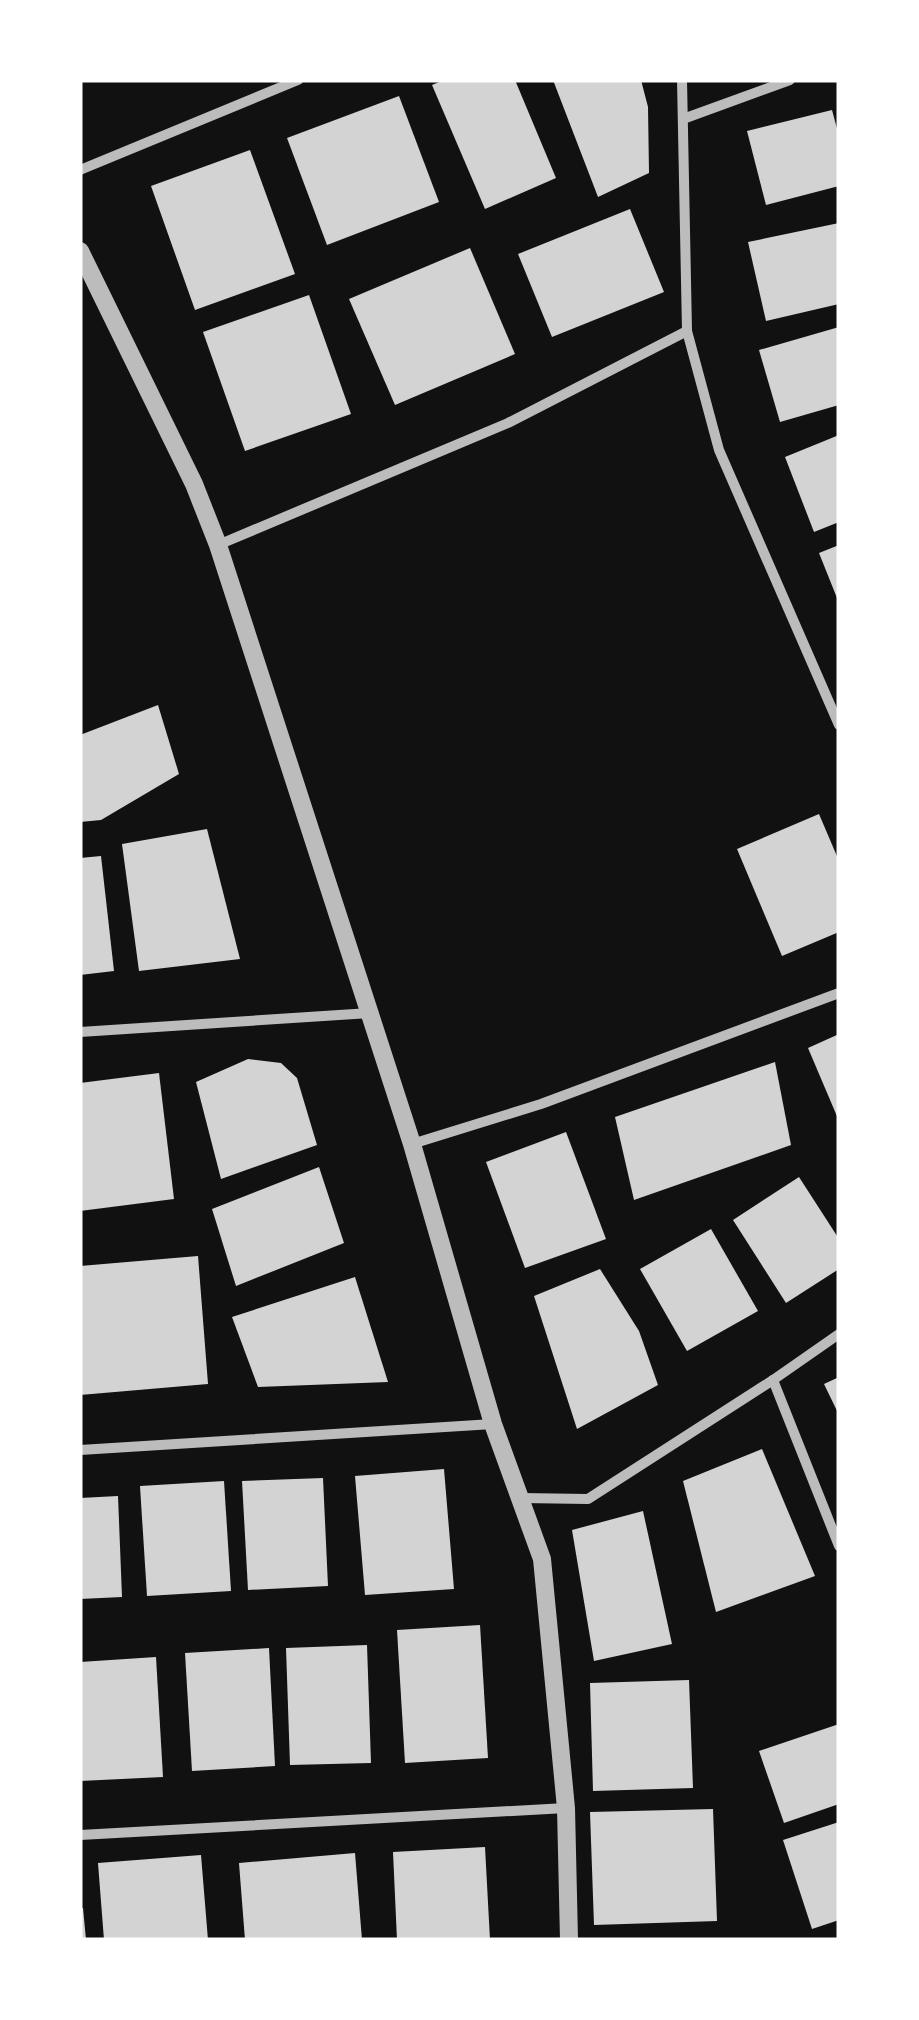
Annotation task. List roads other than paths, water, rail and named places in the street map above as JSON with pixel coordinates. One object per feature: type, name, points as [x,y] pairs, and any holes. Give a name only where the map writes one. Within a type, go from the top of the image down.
[{"type":"street","points":[[80,170],[298,80]]},
{"type":"street","points":[[682,80],[687,331],[719,450],[839,726]]},
{"type":"street","points":[[682,119],[790,80]]},
{"type":"street","points":[[80,252],[194,484],[218,545],[412,1144],[493,1424],[542,1560],[566,1808],[569,1940]]},
{"type":"street","points":[[218,545],[508,422],[687,331]]},
{"type":"street","points":[[412,1144],[541,1104],[839,992]]},
{"type":"street","points":[[80,1032],[370,1013]]},
{"type":"street","points":[[521,1498],[588,1499],[839,1334]]},
{"type":"street","points":[[773,1380],[839,1546]]},
{"type":"street","points":[[80,1450],[493,1424]]},
{"type":"street","points":[[80,1834],[566,1808]]}]
